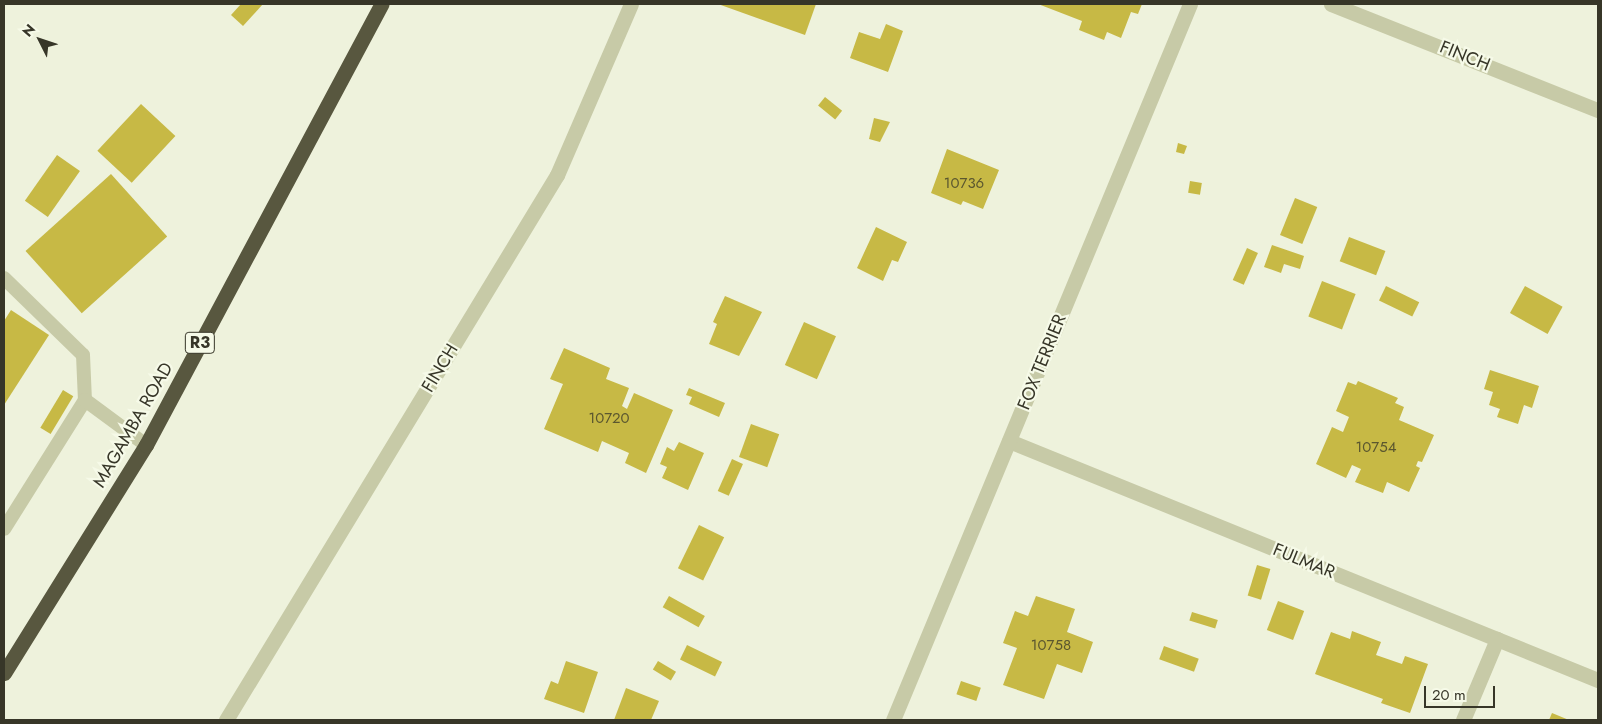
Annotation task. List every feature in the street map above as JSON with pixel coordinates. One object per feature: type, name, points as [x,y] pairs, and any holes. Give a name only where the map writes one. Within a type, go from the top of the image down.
[{"type":"highway","name":"MAGAMBA ROAD","points":[[4,673],[146,445],[381,4]]},
{"type":"street","name":"FINCH","points":[[226,720],[557,175],[631,4]]},
{"type":"street","name":"FOX TERRIER","points":[[893,720],[1190,4]]},
{"type":"street","name":"FINCH","points":[[1331,4],[1364,10],[1598,110]]},
{"type":"street","name":"FULMAR","points":[[1009,441],[1598,680]]},
{"type":"street","points":[[1463,720],[1497,639]]},
{"type":"lane","points":[[4,278],[83,354],[85,400],[4,529]]},
{"type":"lane","points":[[85,400],[146,445]]},
{"type":"building","points":[[241,4],[263,4],[243,26],[231,15]]},
{"type":"building","points":[[718,4],[816,4],[805,35]]},
{"type":"building","points":[[1038,4],[1142,4],[1138,14],[1131,12],[1121,38],[1107,32],[1104,40],[1079,30],[1082,21]]},
{"type":"building","points":[[886,24],[903,31],[888,72],[850,58],[859,32],[880,39]]},
{"type":"building","points":[[825,97],[842,111],[835,119],[818,106]]},
{"type":"building","points":[[141,104],[175,136],[132,183],[97,151]]},
{"type":"building","points":[[874,118],[890,122],[880,142],[869,139]]},
{"type":"building","points":[[1178,143],[1187,146],[1184,154],[1176,152]]},
{"type":"building","points":[[947,149],[999,170],[983,209],[963,201],[961,205],[931,193]]},
{"type":"building","points":[[57,155],[80,171],[48,217],[25,201]]},
{"type":"building","points":[[111,174],[167,236],[82,313],[26,251]]},
{"type":"building","points":[[1190,181],[1202,183],[1200,195],[1188,193]]},
{"type":"building","points":[[1295,198],[1317,207],[1302,244],[1280,235]]},
{"type":"building","points":[[876,227],[907,242],[898,262],[892,260],[883,281],[857,268]]},
{"type":"building","points":[[1349,237],[1385,251],[1376,275],[1340,261]]},
{"type":"building","points":[[1272,245],[1304,256],[1300,269],[1284,264],[1281,273],[1264,267]]},
{"type":"building","points":[[1247,248],[1258,253],[1244,285],[1233,280]]},
{"type":"building","points":[[1322,281],[1356,294],[1342,329],[1308,316]]},
{"type":"building","points":[[1386,286],[1419,302],[1412,317],[1379,300]]},
{"type":"building","points":[[1525,286],[1563,307],[1548,334],[1510,313]]},
{"type":"building","points":[[725,296],[762,312],[739,356],[709,344],[717,324],[713,322]]},
{"type":"building","points":[[11,310],[49,335],[4,405],[4,321]]},
{"type":"building","points":[[804,322],[836,336],[817,379],[785,365]]},
{"type":"building","points":[[564,348],[610,368],[606,379],[629,388],[622,406],[627,409],[634,393],[673,410],[646,473],[625,463],[629,453],[602,441],[598,452],[544,429],[563,384],[550,379]]},
{"type":"building","points":[[1490,370],[1539,386],[1532,408],[1524,405],[1518,424],[1497,417],[1500,409],[1489,405],[1493,392],[1484,389]]},
{"type":"building","points":[[1358,381],[1398,398],[1395,403],[1404,407],[1399,420],[1434,435],[1422,462],[1418,461],[1416,466],[1420,468],[1409,492],[1387,482],[1383,493],[1355,482],[1361,469],[1352,465],[1346,478],[1316,464],[1332,427],[1343,432],[1349,417],[1336,411],[1348,382],[1356,385]]},
{"type":"building","points":[[689,388],[725,403],[719,417],[689,404],[692,397],[686,395]]},
{"type":"building","points":[[63,390],[73,396],[51,434],[40,428]]},
{"type":"building","points":[[751,424],[779,434],[767,467],[739,457]]},
{"type":"building","points":[[679,442],[704,453],[688,490],[662,478],[667,467],[660,464],[667,447],[674,451]]},
{"type":"building","points":[[732,459],[743,464],[729,496],[718,491]]},
{"type":"building","points":[[699,525],[724,537],[703,580],[678,568]]},
{"type":"building","points":[[1257,565],[1270,569],[1261,600],[1248,596]]},
{"type":"building","points":[[669,596],[705,616],[699,627],[663,607]]},
{"type":"building","points":[[1036,596],[1075,609],[1067,632],[1093,642],[1082,673],[1057,664],[1044,699],[1003,685],[1017,648],[1003,643],[1015,611],[1028,616]]},
{"type":"building","points":[[1278,601],[1304,611],[1293,640],[1267,630]]},
{"type":"building","points":[[1192,612],[1218,620],[1215,629],[1189,621]]},
{"type":"building","points":[[1352,631],[1381,642],[1376,655],[1402,664],[1405,656],[1428,664],[1410,713],[1381,703],[1383,699],[1315,674],[1331,632],[1350,639]]},
{"type":"building","points":[[687,645],[722,662],[715,676],[680,659]]},
{"type":"building","points":[[1164,646],[1199,659],[1194,672],[1159,659]]},
{"type":"building","points":[[566,661],[598,672],[584,713],[544,699],[551,681],[558,684]]},
{"type":"building","points":[[658,661],[676,672],[671,680],[653,670]]},
{"type":"building","points":[[961,681],[981,688],[976,701],[956,694]]},
{"type":"building","points":[[626,688],[659,701],[651,720],[614,720]]},
{"type":"building","points":[[1552,713],[1569,720],[1549,720]]}]
